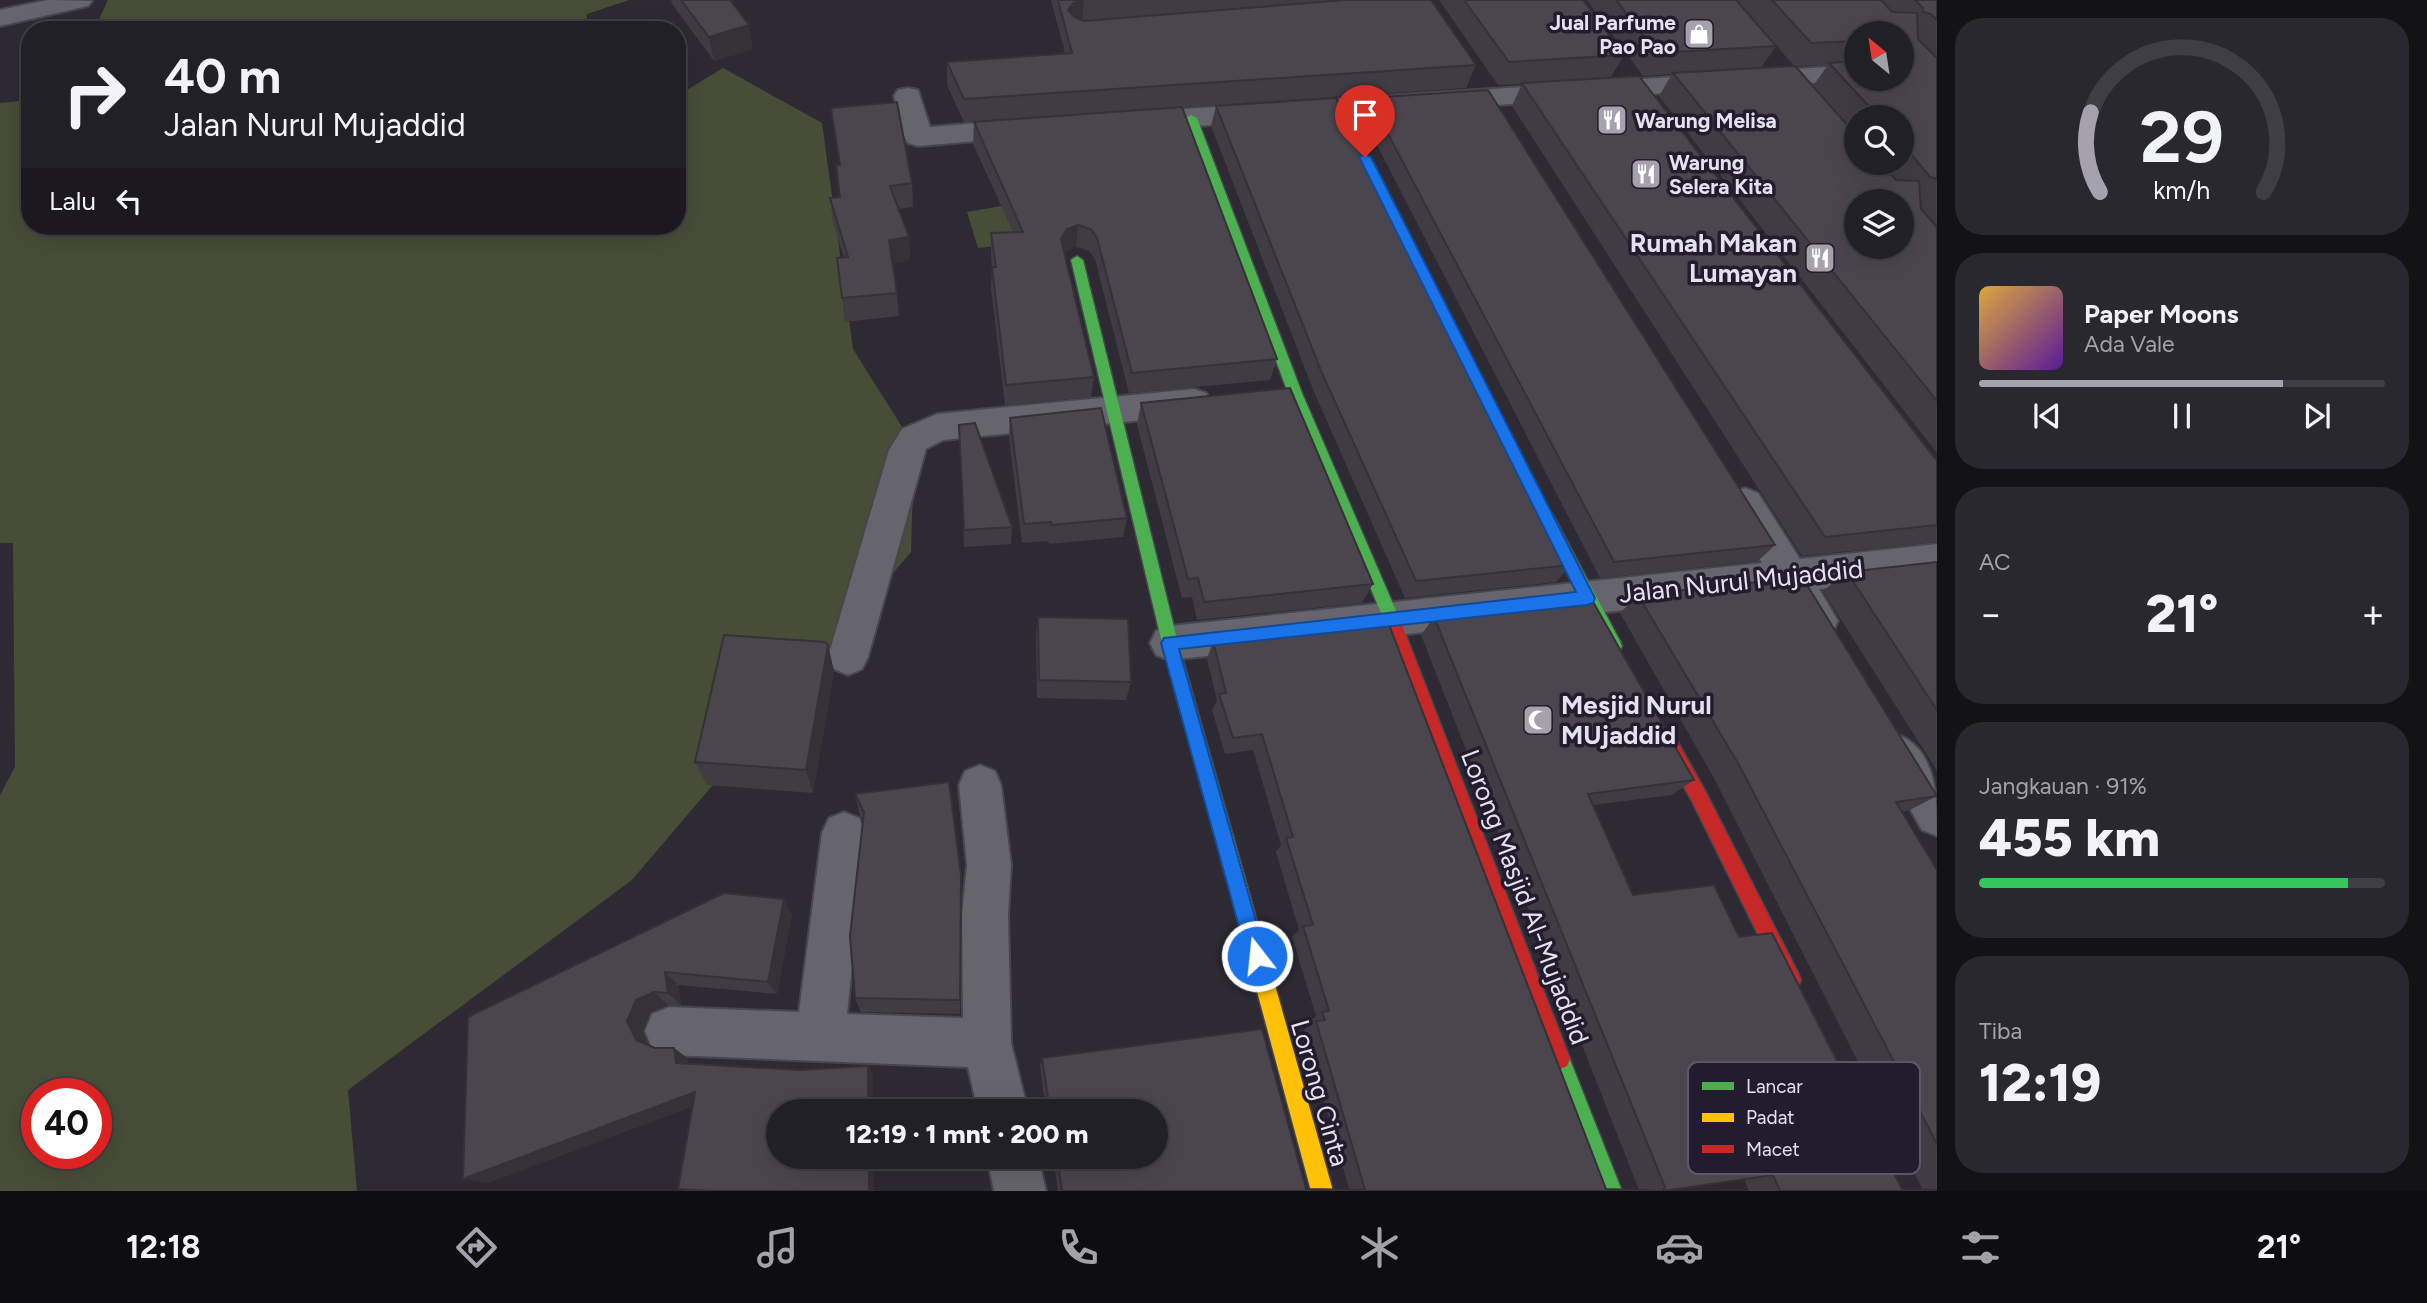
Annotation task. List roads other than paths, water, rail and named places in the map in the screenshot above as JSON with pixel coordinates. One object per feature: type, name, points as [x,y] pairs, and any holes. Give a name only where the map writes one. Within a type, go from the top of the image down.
[{"type":"street","points":[[0,18],[79,1]]},
{"type":"street","points":[[1762,49],[1796,88]]},
{"type":"street","points":[[1124,122],[1344,114],[1489,97],[1635,88],[1796,88],[1844,76]]},
{"type":"street","points":[[908,96],[918,137],[1056,125]]},
{"type":"street","name":"Lorong Masjid Al-Mujaddid","points":[[1191,118],[1281,394],[1392,620],[1611,1191]]},
{"type":"street","name":"Lorong Cinta","points":[[1077,260],[1170,643],[1322,1191]]},
{"type":"street","points":[[848,657],[907,450],[914,439],[937,427],[1226,399]]},
{"type":"street","points":[[1732,483],[1835,648]]},
{"type":"street","points":[[1538,500],[1587,598],[1620,656]]},
{"type":"street","name":"Jalan Nurul Mujaddid","points":[[1170,643],[1937,560]]},
{"type":"street","points":[[1878,719],[1937,815]]},
{"type":"street","points":[[1659,725],[1698,795],[1797,993]]},
{"type":"street","points":[[980,785],[989,865],[985,915],[988,1043],[1000,1099]]},
{"type":"street","points":[[820,1037],[844,833]]},
{"type":"street","points":[[669,1031],[988,1043]]},
{"type":"street","points":[[1015,1169],[1020,1191]]},
{"type":"place","name":"Jual Parfume Pao Pao","points":[[1699,34]]},
{"type":"place","name":"Warung Melisa","points":[[1612,120]]},
{"type":"place","name":"Warung Selera Kita","points":[[1646,174]]},
{"type":"place","name":"Rumah Makan Lumayan","points":[[1820,258]]},
{"type":"place","name":"Mesjid Nurul MUjaddid","points":[[1538,720]]}]
